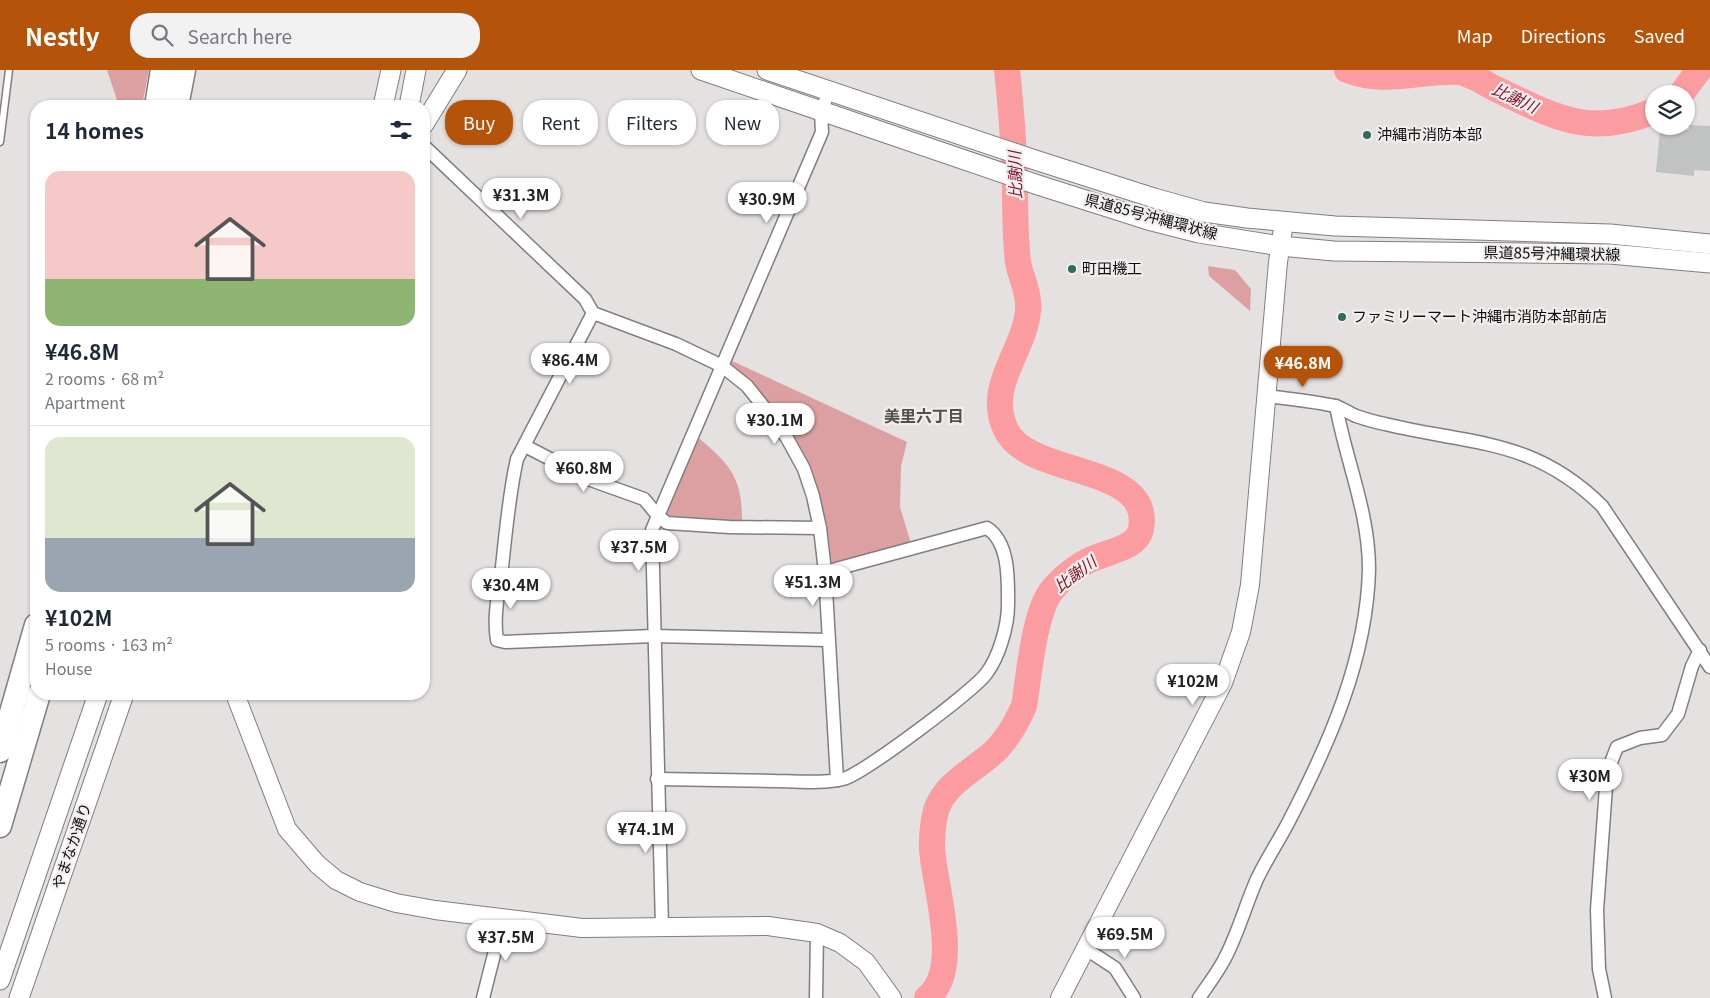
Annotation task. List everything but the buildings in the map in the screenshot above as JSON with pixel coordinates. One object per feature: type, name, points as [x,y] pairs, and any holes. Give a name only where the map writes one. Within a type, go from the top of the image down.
[{"type":"highway","points":[[157,100],[162,70]]},
{"type":"highway","points":[[178,100],[184,70]]},
{"type":"highway","points":[[0,751],[30,647]]},
{"type":"highway","points":[[0,826],[37,700]]},
{"type":"main road","points":[[384,100],[391,70]]},
{"type":"main road","points":[[410,100],[416,70]]},
{"type":"main road","points":[[430,114],[457,70]]},
{"type":"main road","name":"県道85号沖縄環状線","points":[[701,70],[1035,184],[1190,231],[1280,246],[1334,251],[1610,254],[1710,262]]},
{"type":"main road","name":"県道85号沖縄環状線","points":[[767,70],[1032,159],[1204,212],[1284,222],[1345,226],[1610,234],[1710,244]]},
{"type":"main road","name":"やまなか通り","points":[[0,980],[96,700]]},
{"type":"main road","name":"やまなか通り","points":[[19,998],[122,700]]},
{"type":"street","points":[[662,927],[653,636],[652,530],[822,132],[821,112],[829,91]]},
{"type":"street","points":[[430,152],[585,299],[593,313],[676,344],[722,366],[746,386],[787,438],[804,469],[813,496],[820,528],[837,780]]},
{"type":"street","points":[[1060,998],[1223,683],[1234,656],[1250,585],[1280,246],[1284,222]]},
{"type":"street","points":[[593,313],[517,459],[512,481],[497,609],[495,629],[497,640],[505,642],[653,636],[828,640]]},
{"type":"street","points":[[1267,396],[1336,406],[1356,416],[1385,424],[1514,450],[1559,470],[1587,491],[1602,506],[1710,667]]},
{"type":"street","points":[[1199,998],[1224,960],[1257,880],[1289,821],[1318,757],[1353,676],[1362,638],[1369,568],[1365,515],[1349,464],[1336,406]]},
{"type":"street","points":[[525,446],[591,480],[644,499],[659,517],[668,523],[820,528]]},
{"type":"street","points":[[657,779],[837,780],[846,778],[878,758],[974,687],[987,672],[996,654],[1008,611],[1007,572],[1002,549],[994,532],[987,528],[824,572]]},
{"type":"street","points":[[1605,998],[1598,969],[1597,910],[1607,773],[1617,747],[1640,738],[1662,735],[1678,714],[1692,666],[1700,650]]},
{"type":"street","points":[[237,700],[287,829],[306,854],[323,869],[336,880],[360,892],[396,903],[435,910],[582,928],[768,926],[817,933],[840,943],[866,962],[892,998]]},
{"type":"street","points":[[483,998],[503,918]]},
{"type":"street","points":[[816,998],[817,933]]},
{"type":"street","points":[[1086,949],[1115,968],[1134,998]]},
{"type":"lane","points":[[0,142],[9,70]]},
{"type":"shaded area","points":[[107,70],[149,70],[143,100],[117,100]]},
{"type":"shaded area","points":[[1208,266],[1235,270],[1251,289],[1250,311],[1209,276]]},
{"type":"shaded area","points":[[726,358],[907,442],[901,466],[900,507],[912,547],[825,572],[820,528],[787,438],[722,366]]},
{"type":"shaded area","points":[[694,434],[726,464],[732,473],[740,496],[742,527],[659,517]]},
{"type":"waterway","name":"比謝川","points":[[927,998],[937,986],[943,970],[945,952],[942,911],[932,849],[934,820],[937,808],[950,787],[998,748],[1016,723],[1024,706],[1030,662],[1041,612],[1053,589],[1080,566],[1096,557],[1120,549],[1133,541],[1141,529],[1140,508],[1128,492],[1110,481],[1038,456],[1019,445],[1006,430],[1001,414],[1000,399],[1003,384],[1020,341],[1028,311],[1027,292],[1019,268],[1017,252],[1014,155],[1007,70]]},
{"type":"waterway","name":"比謝川","points":[[1347,70],[1361,74],[1389,77],[1460,72],[1470,75],[1518,100],[1573,121],[1611,123],[1645,114]]},
{"type":"waterway","name":"比謝川","points":[[1688,85],[1699,70]]},
{"type":"place","name":"沖縄市消防本部","points":[[1367,135]]},
{"type":"place","name":"町田機工","points":[[1072,269]]},
{"type":"place","name":"ファミリーマート沖縄市消防本部前店","points":[[1342,317]]},
{"type":"district","name":"美里六丁目","points":[[924,416]]}]
